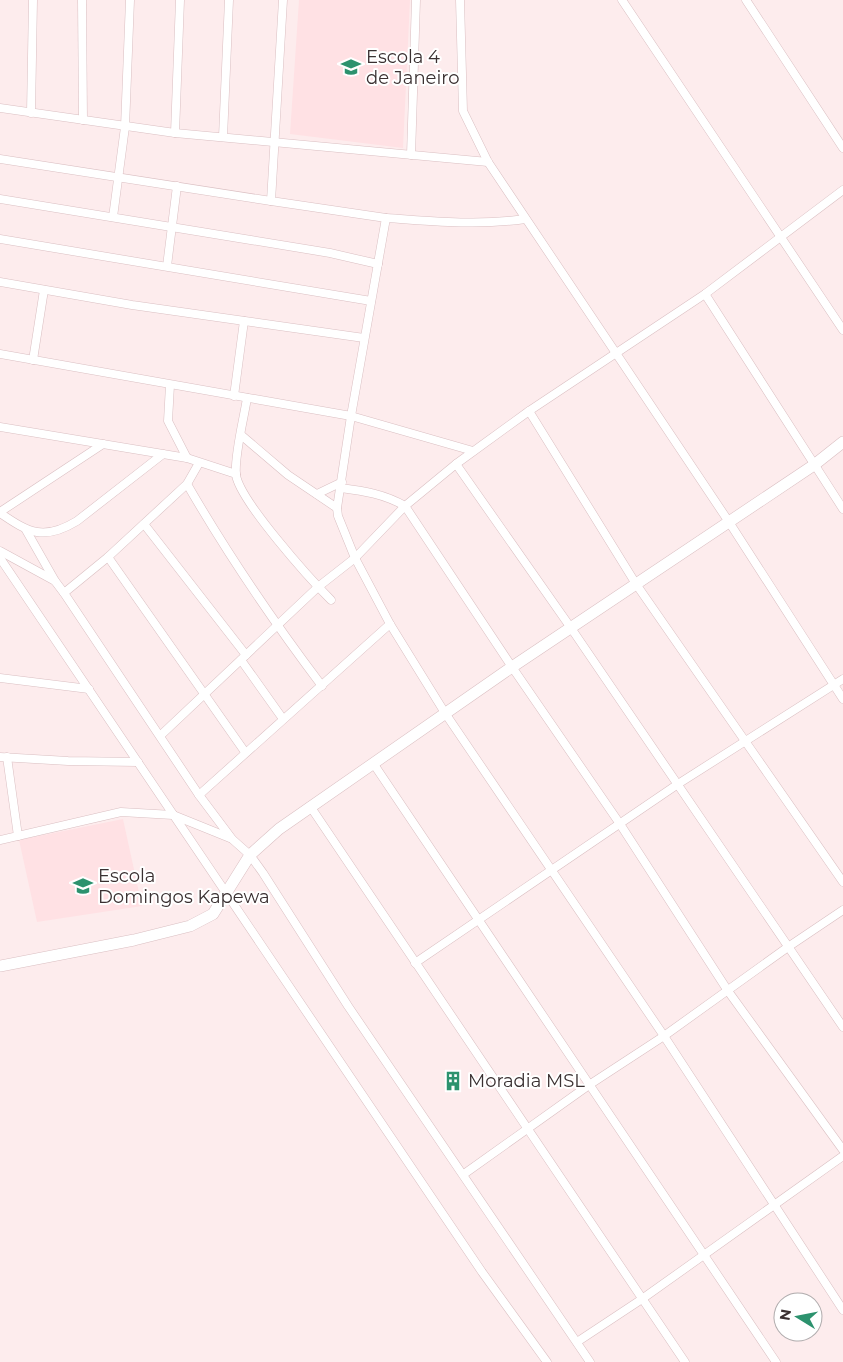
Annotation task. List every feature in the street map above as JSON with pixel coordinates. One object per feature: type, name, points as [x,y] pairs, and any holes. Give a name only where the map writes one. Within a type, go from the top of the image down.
[{"type":"main road","points":[[0,966],[134,940],[190,926],[213,914],[250,855],[310,806],[512,667],[814,465],[843,442]]},
{"type":"street","points":[[31,113],[33,0]]},
{"type":"street","points":[[82,0],[83,120]]},
{"type":"street","points":[[113,217],[125,127],[130,0]]},
{"type":"street","points":[[175,133],[180,0]]},
{"type":"street","points":[[224,137],[229,0]]},
{"type":"street","points":[[271,202],[283,0]]},
{"type":"street","points":[[411,155],[416,0]]},
{"type":"street","points":[[460,0],[463,111],[488,162],[729,522],[843,699]]},
{"type":"street","points":[[622,0],[843,330]]},
{"type":"street","points":[[746,0],[843,148]]},
{"type":"street","points":[[0,108],[175,133],[488,162]]},
{"type":"street","points":[[0,159],[271,202],[386,218],[458,223],[498,223],[525,219]]},
{"type":"street","points":[[167,266],[177,186]]},
{"type":"street","points":[[161,735],[318,587],[355,558],[406,506],[456,464],[529,411],[705,294],[843,190]]},
{"type":"street","points":[[0,199],[172,227],[378,264]]},
{"type":"street","points":[[386,218],[364,338],[337,508],[338,516],[355,558],[390,624],[445,713],[664,1036],[843,1310]]},
{"type":"street","points":[[0,239],[371,301]]},
{"type":"street","points":[[0,282],[364,338]]},
{"type":"street","points":[[32,360],[44,290]]},
{"type":"street","points":[[705,294],[843,509]]},
{"type":"street","points":[[234,396],[244,321]]},
{"type":"street","points":[[0,354],[351,416],[473,451]]},
{"type":"street","points":[[170,384],[168,421],[187,458]]},
{"type":"street","points":[[247,398],[236,474],[245,494],[268,527],[331,600]]},
{"type":"street","points":[[529,411],[636,584],[843,882]]},
{"type":"street","points":[[0,428],[187,458],[236,474]]},
{"type":"street","points":[[241,435],[288,475],[337,508]]},
{"type":"street","points":[[103,444],[0,512],[26,530],[36,532],[62,530],[77,521],[163,454]]},
{"type":"street","points":[[64,592],[108,557],[187,484],[199,463]]},
{"type":"street","points":[[456,464],[571,628],[843,1027]]},
{"type":"street","points":[[187,484],[212,527],[277,626],[322,686]]},
{"type":"street","points":[[317,494],[341,485],[390,497],[406,506],[512,667],[620,824],[728,991],[843,1150]]},
{"type":"street","points":[[144,524],[243,657],[283,719]]},
{"type":"street","points":[[26,530],[55,581],[161,735],[199,795],[232,839],[250,855],[348,1006],[590,1362]]},
{"type":"street","points":[[0,551],[55,581]]},
{"type":"street","points":[[108,557],[245,752]]},
{"type":"street","points":[[0,558],[482,1272],[547,1362]]},
{"type":"street","points":[[199,795],[390,624]]},
{"type":"street","points":[[0,678],[89,689]]},
{"type":"street","points":[[415,963],[678,784],[843,679]]},
{"type":"street","points":[[18,836],[3,757],[68,761],[138,762]]},
{"type":"street","points":[[373,763],[776,1362]]},
{"type":"street","points":[[310,806],[685,1362]]},
{"type":"street","points":[[0,840],[121,812],[173,815],[232,839]]},
{"type":"street","points":[[464,1174],[589,1085],[664,1036],[843,910]]},
{"type":"street","points":[[576,1342],[642,1299],[843,1156]]},
{"type":"shaded area","name":"Escola 4 de Janeiro","points":[[299,0],[410,0],[403,148],[290,134]]},
{"type":"shaded area","name":"Escola Domingos Kapewa","points":[[123,819],[142,906],[37,922],[19,840]]},
{"type":"place","name":"Escola 4 de Janeiro","points":[[351,67]]},
{"type":"place","name":"Escola Domingos Kapewa","points":[[83,886]]},
{"type":"place","name":"Moradia MSL","points":[[453,1081]]}]
